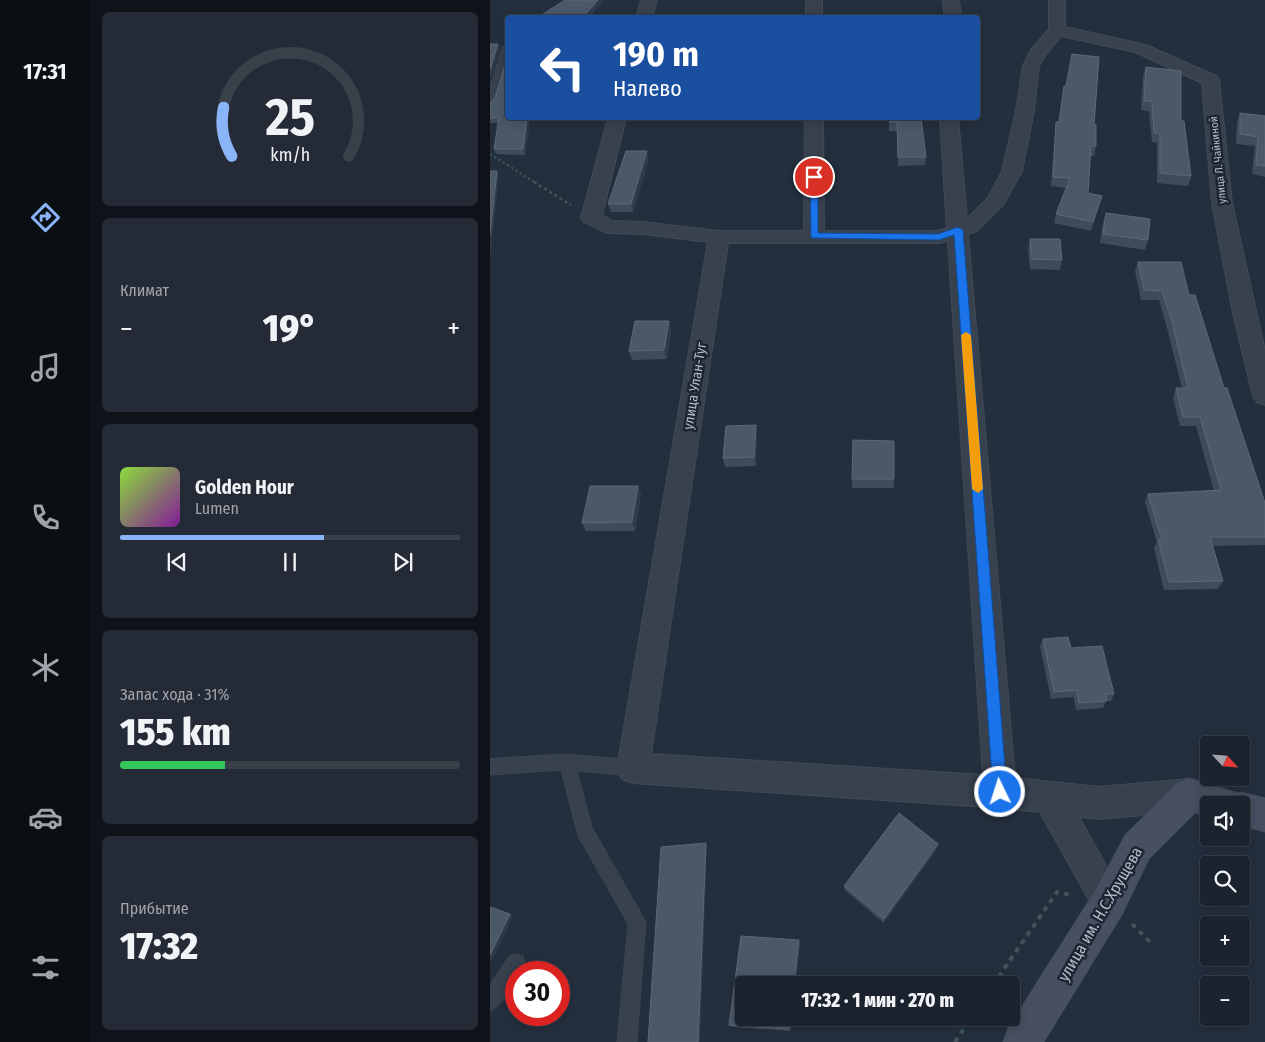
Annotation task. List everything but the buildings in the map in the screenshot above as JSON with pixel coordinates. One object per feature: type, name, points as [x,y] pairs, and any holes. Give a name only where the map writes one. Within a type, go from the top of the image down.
[{"type":"main road","points":[[1189,795],[1200,798]]},
{"type":"main road","name":"улица им. Н.С.Хрущева","points":[[1022,1042],[1109,902],[1137,846],[1189,795]]},
{"type":"main road","points":[[1250,811],[1265,815]]},
{"type":"street","points":[[645,15],[649,0]]},
{"type":"street","points":[[814,0],[814,15]]},
{"type":"street","points":[[951,0],[954,15]]},
{"type":"street","points":[[616,120],[591,218],[608,227],[643,228],[719,237],[939,237],[970,227],[996,201],[1012,171],[1025,111],[1031,66],[1036,54],[1058,30],[1056,0]]},
{"type":"street","name":"улица Л. Чайкиной","points":[[1058,30],[1140,48],[1210,80],[1222,203],[1239,289],[1265,396]]},
{"type":"street","points":[[814,120],[814,236]]},
{"type":"street","points":[[949,120],[1000,792]]},
{"type":"street","name":"улица Улан-Туг","points":[[633,768],[719,237]]},
{"type":"street","points":[[633,768],[1000,792],[1098,803],[1189,795]]},
{"type":"street","points":[[1050,798],[1109,902]]},
{"type":"lane","points":[[490,103],[505,51]]},
{"type":"lane","points":[[490,767],[567,762],[633,768]]},
{"type":"lane","points":[[567,762],[584,830],[638,922],[627,1042]]},
{"type":"lane","points":[[490,1002],[505,980]]},
{"type":"path","points":[[490,154],[591,218]]},
{"type":"path","points":[[956,1042],[966,1026]]},
{"type":"slow traffic","points":[[966,335],[978,489]]},
{"type":"route","points":[[814,177],[814,236],[939,237],[958,230],[1000,792]]}]
